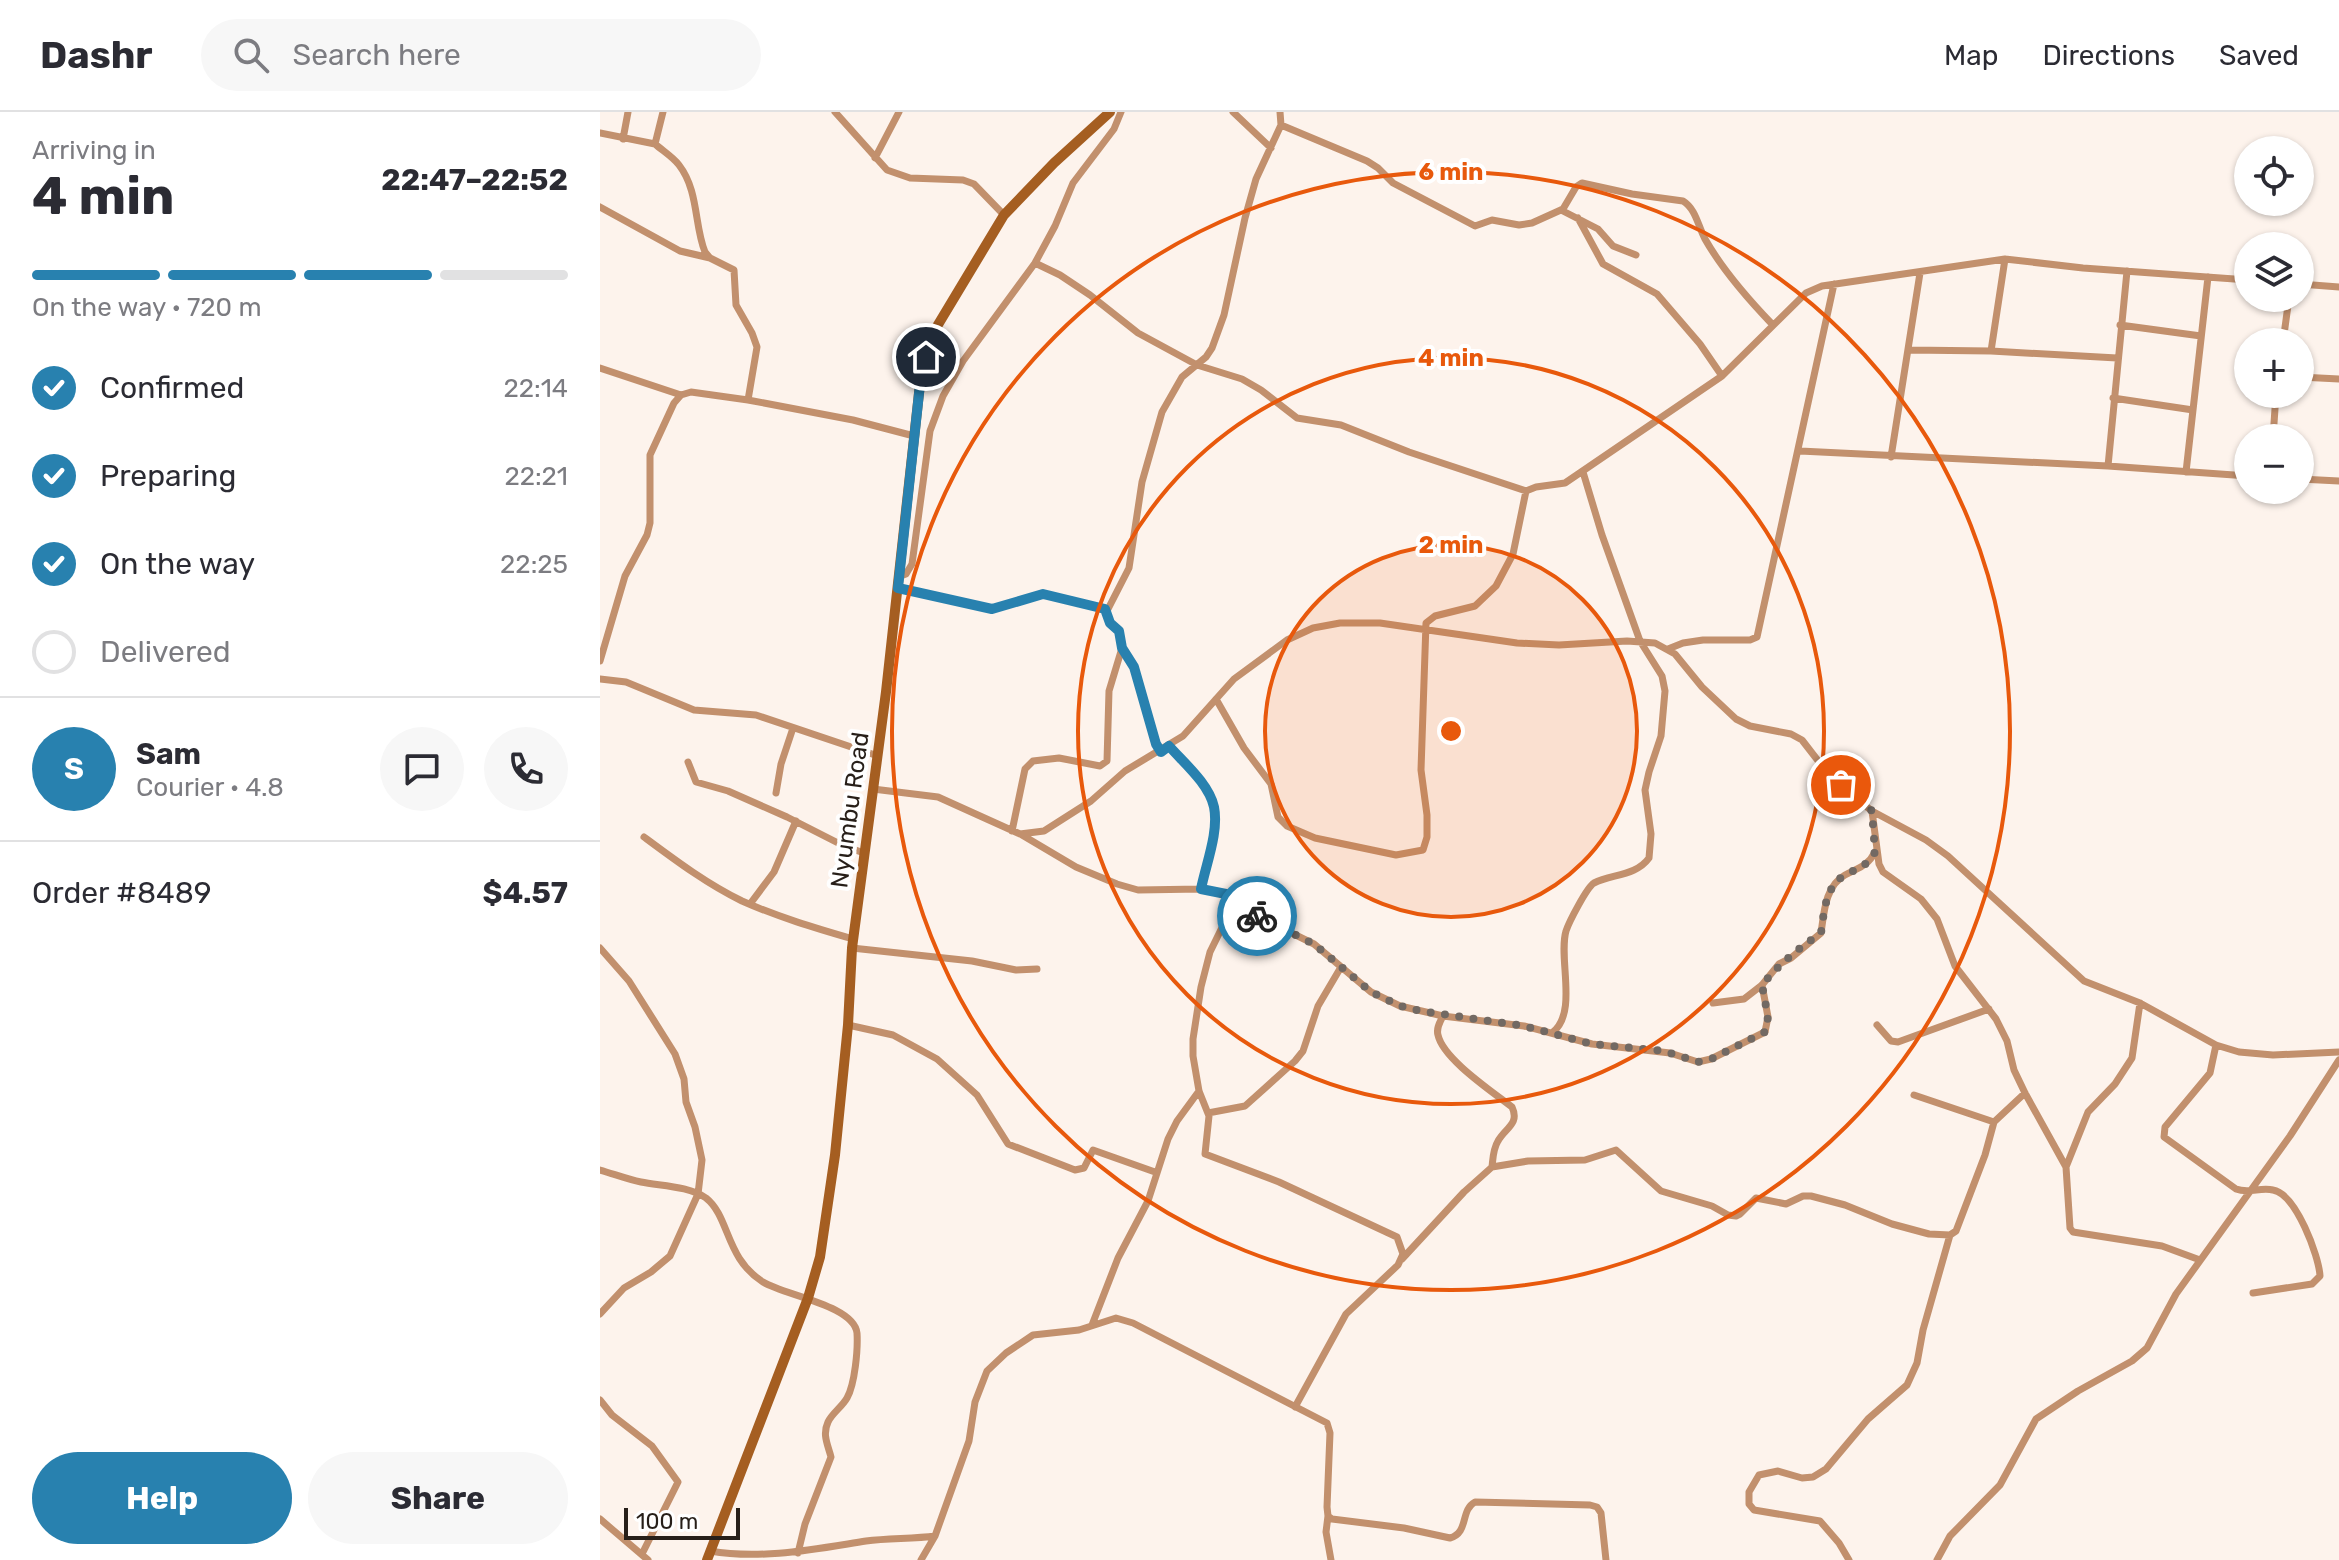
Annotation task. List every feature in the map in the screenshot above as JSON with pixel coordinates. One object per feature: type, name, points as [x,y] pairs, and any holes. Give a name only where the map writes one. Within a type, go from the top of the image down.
[{"type":"street","points":[[623,139],[628,112]]},
{"type":"street","points":[[655,144],[663,112]]},
{"type":"street","points":[[835,112],[875,158],[899,176],[963,180],[974,184],[1004,215]]},
{"type":"street","points":[[875,158],[899,112]]},
{"type":"street","name":"Nyumbu Road","points":[[709,1556],[808,1298],[825,1224],[848,1025],[853,943],[878,756],[921,375],[930,338],[1004,215],[1054,163],[1110,112]]},
{"type":"street","points":[[1107,611],[1043,594],[1007,606],[980,608],[898,582],[912,564],[930,431],[943,396],[963,361],[1035,263],[1073,183],[1114,129],[1121,112]]},
{"type":"street","points":[[1233,112],[1271,148]]},
{"type":"street","points":[[1161,752],[1134,667],[1122,648],[1119,631],[1110,623],[1107,611],[1129,568],[1142,482],[1162,412],[1182,377],[1212,348],[1224,315],[1245,218],[1256,179],[1281,125],[1280,112]]},
{"type":"street","points":[[1281,125],[1367,161],[1393,183],[1475,226],[1492,220],[1519,225],[1532,223],[1561,210],[1576,187],[1588,182],[1632,194],[1683,201],[1690,205],[1705,239],[1750,301],[1772,324]]},
{"type":"street","points":[[600,133],[655,144],[678,163],[694,199],[702,244],[710,258]]},
{"type":"street","points":[[600,207],[680,251],[710,258],[734,270],[736,305],[756,341],[756,360],[748,400]]},
{"type":"street","points":[[1561,210],[1598,229],[1613,246],[1636,255]]},
{"type":"street","points":[[1578,218],[1603,264],[1657,294],[1700,344],[1722,376]]},
{"type":"street","points":[[1035,263],[1090,295],[1138,333],[1197,365],[1242,379],[1297,418],[1341,425],[1409,452],[1526,491],[1565,483],[1583,472],[1722,376],[1806,293],[1834,284],[2005,259],[2234,279]]},
{"type":"street","points":[[1991,351],[2005,259]]},
{"type":"street","points":[[2108,466],[2127,271]]},
{"type":"street","points":[[1891,457],[1920,273]]},
{"type":"street","points":[[2186,472],[2208,277]]},
{"type":"street","points":[[1668,649],[1693,642],[1750,640],[1757,637],[1834,284]]},
{"type":"street","points":[[2314,285],[2339,287]]},
{"type":"street","points":[[2120,325],[2201,336]]},
{"type":"street","points":[[1909,350],[2117,358]]},
{"type":"street","points":[[600,368],[681,395]]},
{"type":"street","points":[[2314,378],[2339,379]]},
{"type":"street","points":[[600,661],[625,576],[647,535],[650,523],[650,455],[674,403],[681,395],[691,392],[748,400],[853,420],[914,436]]},
{"type":"street","points":[[2113,398],[2193,410]]},
{"type":"street","points":[[1800,451],[2234,475]]},
{"type":"street","points":[[1553,1032],[1560,1027],[1564,1007],[1565,934],[1584,894],[1592,884],[1637,868],[1649,858],[1651,834],[1645,790],[1661,736],[1665,691],[1662,676],[1640,641],[1583,472]]},
{"type":"street","points":[[2314,480],[2339,481]]},
{"type":"street","points":[[1216,699],[1244,748],[1271,784],[1278,817],[1287,826],[1315,838],[1396,855],[1423,850],[1427,837],[1421,770],[1425,628],[1430,618],[1475,606],[1496,586],[1513,554],[1526,491]]},
{"type":"street","points":[[1016,833],[1044,831],[1058,824],[1091,801],[1112,780],[1183,736],[1234,679],[1269,652],[1313,628],[1361,622],[1425,628],[1517,643],[1655,643],[1668,649],[1736,719],[1750,726],[1791,734],[1802,740],[1826,771],[1872,811],[1926,840],[1948,856],[2084,981],[2140,1003],[2216,1045],[2251,1054],[2339,1052]]},
{"type":"street","points":[[1016,833],[1025,769],[1033,761],[1059,758],[1100,766],[1107,761],[1109,691],[1122,648]]},
{"type":"street","points":[[600,679],[626,682],[694,710],[737,712],[878,756]]},
{"type":"street","points":[[776,793],[781,764],[793,728]]},
{"type":"street","points":[[1169,746],[1196,776],[1214,808],[1215,823],[1201,889]]},
{"type":"street","points":[[688,762],[696,782],[728,791],[864,853]]},
{"type":"street","points":[[873,789],[938,797],[1016,833],[1076,867],[1117,884],[1138,890],[1201,889],[1226,894],[1261,918],[1314,944],[1371,992],[1400,1006],[1443,1016],[1507,1023],[1592,1044],[1664,1051],[1703,1062],[1765,1032],[1768,1017],[1762,985]]},
{"type":"street","points":[[1872,811],[1875,852],[1883,872],[1921,899],[1937,919],[1955,966],[1989,1009],[2007,1041],[2014,1070],[2066,1167],[2070,1228],[2073,1232],[2162,1246],[2200,1260]]},
{"type":"street","points":[[750,904],[774,872],[796,821]]},
{"type":"street","points":[[644,837],[683,866],[750,904],[853,943],[1016,970],[1037,969]]},
{"type":"street","points":[[1713,1003],[1744,999],[1762,985],[1779,964],[1821,933],[1827,898],[1835,883],[1863,867],[1875,852]]},
{"type":"street","points":[[1236,899],[1213,943],[1201,987],[1193,1056],[1199,1091],[1208,1113],[1205,1151],[1208,1156],[1279,1182],[1416,1245]]},
{"type":"street","points":[[600,948],[629,981],[675,1054],[684,1079],[686,1102],[702,1160],[698,1194],[670,1256],[624,1288],[600,1314]]},
{"type":"street","points":[[1208,1113],[1245,1106],[1295,1061],[1303,1051],[1318,1006],[1341,967]]},
{"type":"street","points":[[2066,1167],[2088,1112],[2115,1084],[2132,1058],[2140,1003]]},
{"type":"street","points":[[1877,1025],[1891,1041],[1898,1042],[1989,1009]]},
{"type":"street","points":[[1443,1016],[1438,1028],[1440,1040],[1461,1067],[1512,1107],[1515,1114],[1514,1122],[1496,1144],[1492,1167]]},
{"type":"street","points":[[848,1025],[893,1035],[937,1059],[977,1095],[1008,1144],[1075,1170],[1084,1168],[1093,1150],[1155,1172]]},
{"type":"street","points":[[2216,1045],[2210,1073],[2165,1127],[2164,1137],[2236,1189],[2249,1192],[2273,1189],[2288,1198],[2319,1265],[2320,1276],[2312,1284],[2253,1293]]},
{"type":"street","points":[[1937,1560],[1950,1536],[2000,1485],[2036,1419],[2141,1355],[2176,1294],[2290,1136],[2339,1060]]},
{"type":"street","points":[[1092,1325],[1122,1250],[1148,1201],[1155,1172],[1177,1121],[1199,1091]]},
{"type":"street","points":[[1295,1407],[1346,1314],[1492,1167],[1528,1161],[1585,1160],[1616,1150],[1661,1191],[1678,1194],[1732,1216],[1740,1214],[1756,1198],[1786,1204],[1803,1196],[1811,1196],[1845,1205],[1892,1224],[1929,1234],[1950,1235],[1956,1231],[1994,1122],[2025,1093]]},
{"type":"street","points":[[1914,1095],[1994,1122]]},
{"type":"street","points":[[600,1170],[698,1194],[714,1207],[733,1251],[748,1272],[766,1284],[808,1298],[847,1317],[857,1330],[856,1362],[849,1395],[828,1421],[826,1445],[831,1457],[805,1524],[798,1553]]},
{"type":"street","points":[[1849,1560],[1820,1521],[1754,1510],[1749,1504],[1749,1492],[1759,1475],[1769,1471],[1802,1478],[1813,1477],[1826,1469],[1868,1419],[1907,1385],[1917,1363],[1923,1330],[1950,1235]]},
{"type":"street","points":[[1397,1237],[1402,1260]]},
{"type":"street","points":[[921,1560],[935,1536],[969,1441],[975,1402],[987,1371],[1033,1335],[1079,1330],[1116,1318],[1133,1323],[1327,1423],[1330,1433],[1326,1532],[1331,1560]]},
{"type":"street","points":[[600,1400],[612,1415],[652,1446],[678,1482],[645,1557],[600,1519]]},
{"type":"street","points":[[1328,1516],[1341,1521],[1404,1528],[1450,1538],[1457,1536],[1468,1509],[1475,1502],[1590,1505],[1597,1507],[1601,1513],[1606,1560]]},
{"type":"street","points":[[709,1556],[753,1558],[864,1541],[935,1536]]},
{"type":"way so far","points":[[1257,916],[1314,944],[1362,986],[1400,1006],[1443,1016],[1524,1026],[1592,1044],[1664,1051],[1703,1062],[1765,1032],[1768,1017],[1762,985],[1779,964],[1821,933],[1827,898],[1835,883],[1871,861],[1875,852],[1872,811],[1841,785]]},
{"type":"route","points":[[926,357],[921,375],[898,588],[980,608],[1007,606],[1043,594],[1105,609],[1110,623],[1119,631],[1122,648],[1134,667],[1156,744],[1161,752],[1169,746],[1210,796],[1215,823],[1201,889],[1226,894],[1257,916]]}]
